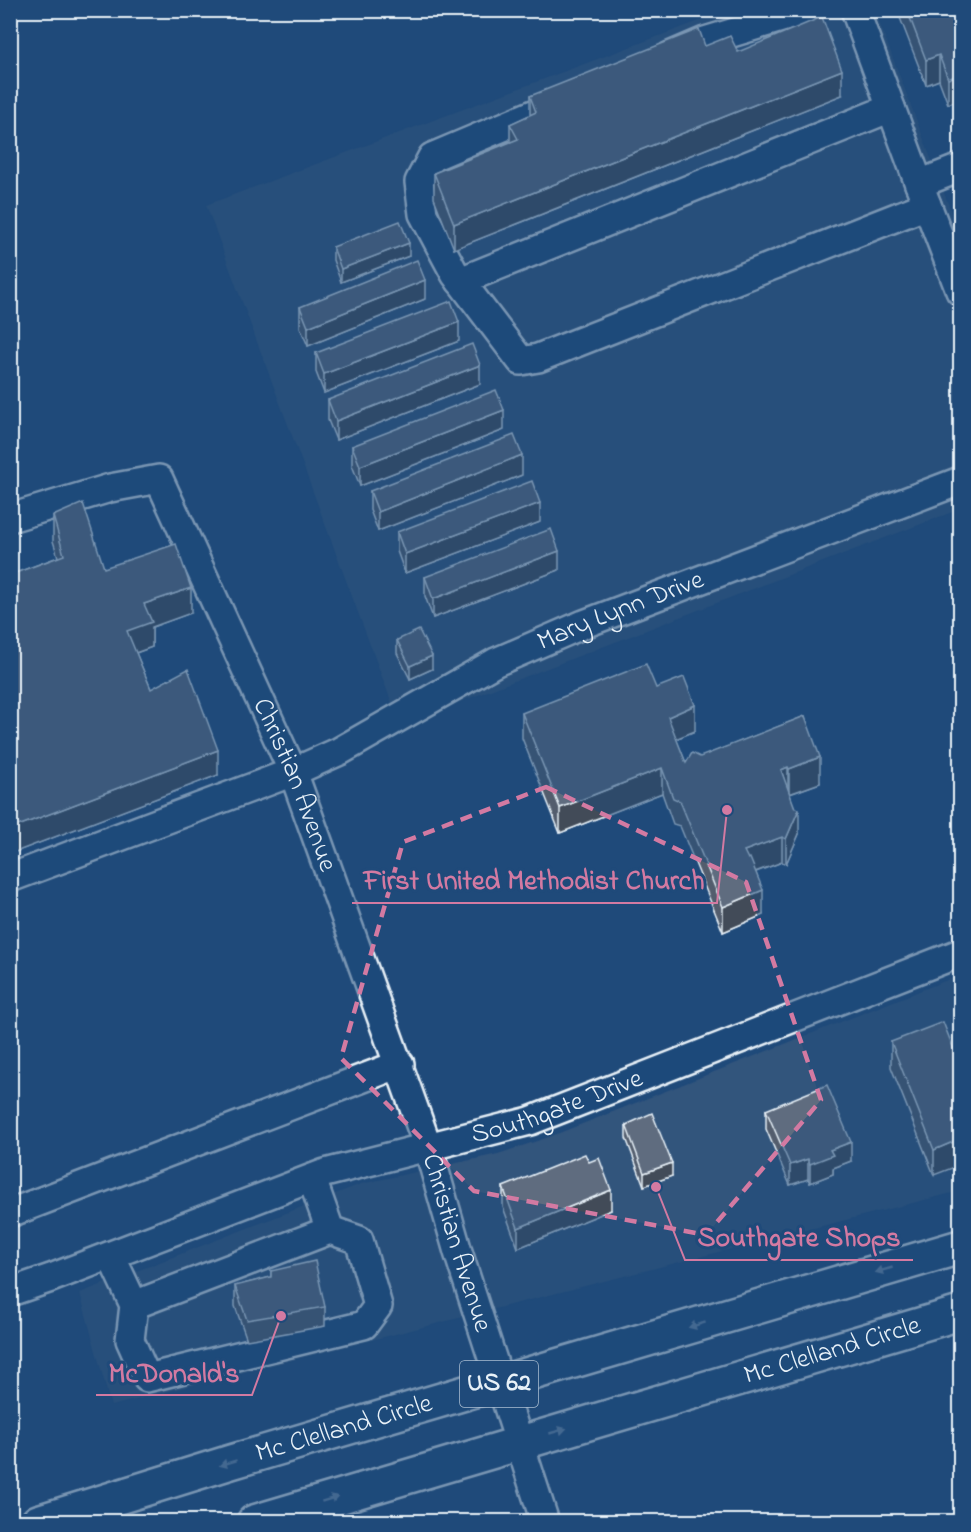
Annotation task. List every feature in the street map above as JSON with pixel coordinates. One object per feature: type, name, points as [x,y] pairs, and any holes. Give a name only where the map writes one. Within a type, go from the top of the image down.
[{"type":"highway","name":"Mc Clelland Circle","points":[[38,1521],[960,1247]]},
{"type":"highway","name":"Mc Clelland Circle","points":[[254,1521],[960,1314]]},
{"type":"street","points":[[650,65],[705,41],[808,10]]},
{"type":"street","points":[[855,10],[960,291]]},
{"type":"street","points":[[563,102],[432,157],[419,182],[423,214],[455,274],[521,361],[538,358],[923,194],[960,168]]},
{"type":"street","points":[[460,281],[891,108]]},
{"type":"street","name":"Christian Avenue","points":[[10,518],[110,488],[159,480],[293,772],[428,1147],[458,1252],[545,1521]]},
{"type":"street","name":"Mary Lynn Drive","points":[[10,878],[293,772],[340,751],[496,662],[584,624],[960,481]]},
{"type":"street","name":"Southgate Drive","points":[[10,1292],[111,1256],[326,1173],[530,1121],[960,953]]},
{"type":"street","points":[[10,1213],[400,1064]]},
{"type":"street","points":[[312,1179],[330,1230]]},
{"type":"street","points":[[111,1256],[134,1305],[130,1340],[147,1378],[364,1325],[378,1306],[360,1240],[330,1230],[134,1305]]},
{"type":"highlighted area","points":[[546,787],[746,882],[821,1100],[706,1235],[474,1191],[341,1058],[403,842]]},
{"type":"shaded area","points":[[726,11],[875,11],[960,235],[960,509],[400,725],[206,205]]},
{"type":"shaded area","points":[[960,975],[960,1191],[111,1406],[80,1293],[361,1184],[498,1154],[549,1137]]},
{"type":"building","points":[[907,10],[960,10],[960,74],[948,79],[939,55],[926,60]]},
{"type":"building","points":[[822,17],[842,70],[454,224],[434,173],[518,139],[510,124],[536,112],[530,96],[699,29],[705,46],[730,36],[738,52]]},
{"type":"building","points":[[400,221],[409,243],[341,269],[333,247]]},
{"type":"building","points":[[417,260],[425,280],[308,327],[300,307]]},
{"type":"building","points":[[451,301],[459,322],[324,374],[316,353]]},
{"type":"building","points":[[472,344],[480,365],[336,421],[328,400]]},
{"type":"building","points":[[496,390],[504,410],[360,466],[352,446]]},
{"type":"building","points":[[514,435],[522,455],[378,512],[370,491]]},
{"type":"building","points":[[532,481],[540,503],[405,554],[397,532]]},
{"type":"building","points":[[83,503],[104,568],[176,544],[191,588],[144,604],[152,622],[127,631],[151,689],[188,669],[218,750],[10,829],[10,575],[64,555],[53,516]]},
{"type":"building","points":[[551,529],[559,551],[433,599],[425,577]]},
{"type":"building","points":[[419,630],[432,656],[410,666],[397,640]]},
{"type":"building","points":[[646,664],[656,688],[684,677],[695,705],[668,717],[686,763],[692,753],[700,757],[805,716],[820,757],[781,770],[795,808],[799,809],[786,839],[782,837],[744,851],[748,859],[750,858],[763,890],[723,907],[680,801],[673,798],[662,768],[560,808],[522,713]]},
{"type":"building","points":[[943,1022],[960,1065],[960,1139],[934,1150],[891,1042]]},
{"type":"building","points":[[827,1085],[851,1142],[830,1150],[833,1155],[810,1164],[808,1159],[790,1165],[766,1110]]},
{"type":"building","points":[[652,1113],[672,1163],[644,1173],[626,1125]]},
{"type":"building","points":[[585,1154],[589,1162],[599,1158],[611,1190],[518,1228],[503,1187]]},
{"type":"building","points":[[315,1261],[325,1307],[247,1320],[235,1286],[271,1277],[271,1271]]},
{"type":"place","name":"First United Methodist Church","points":[[727,810]]},
{"type":"place","name":"Southgate Shops","points":[[656,1187]]},
{"type":"place","name":"McDonald's","points":[[281,1316]]}]
